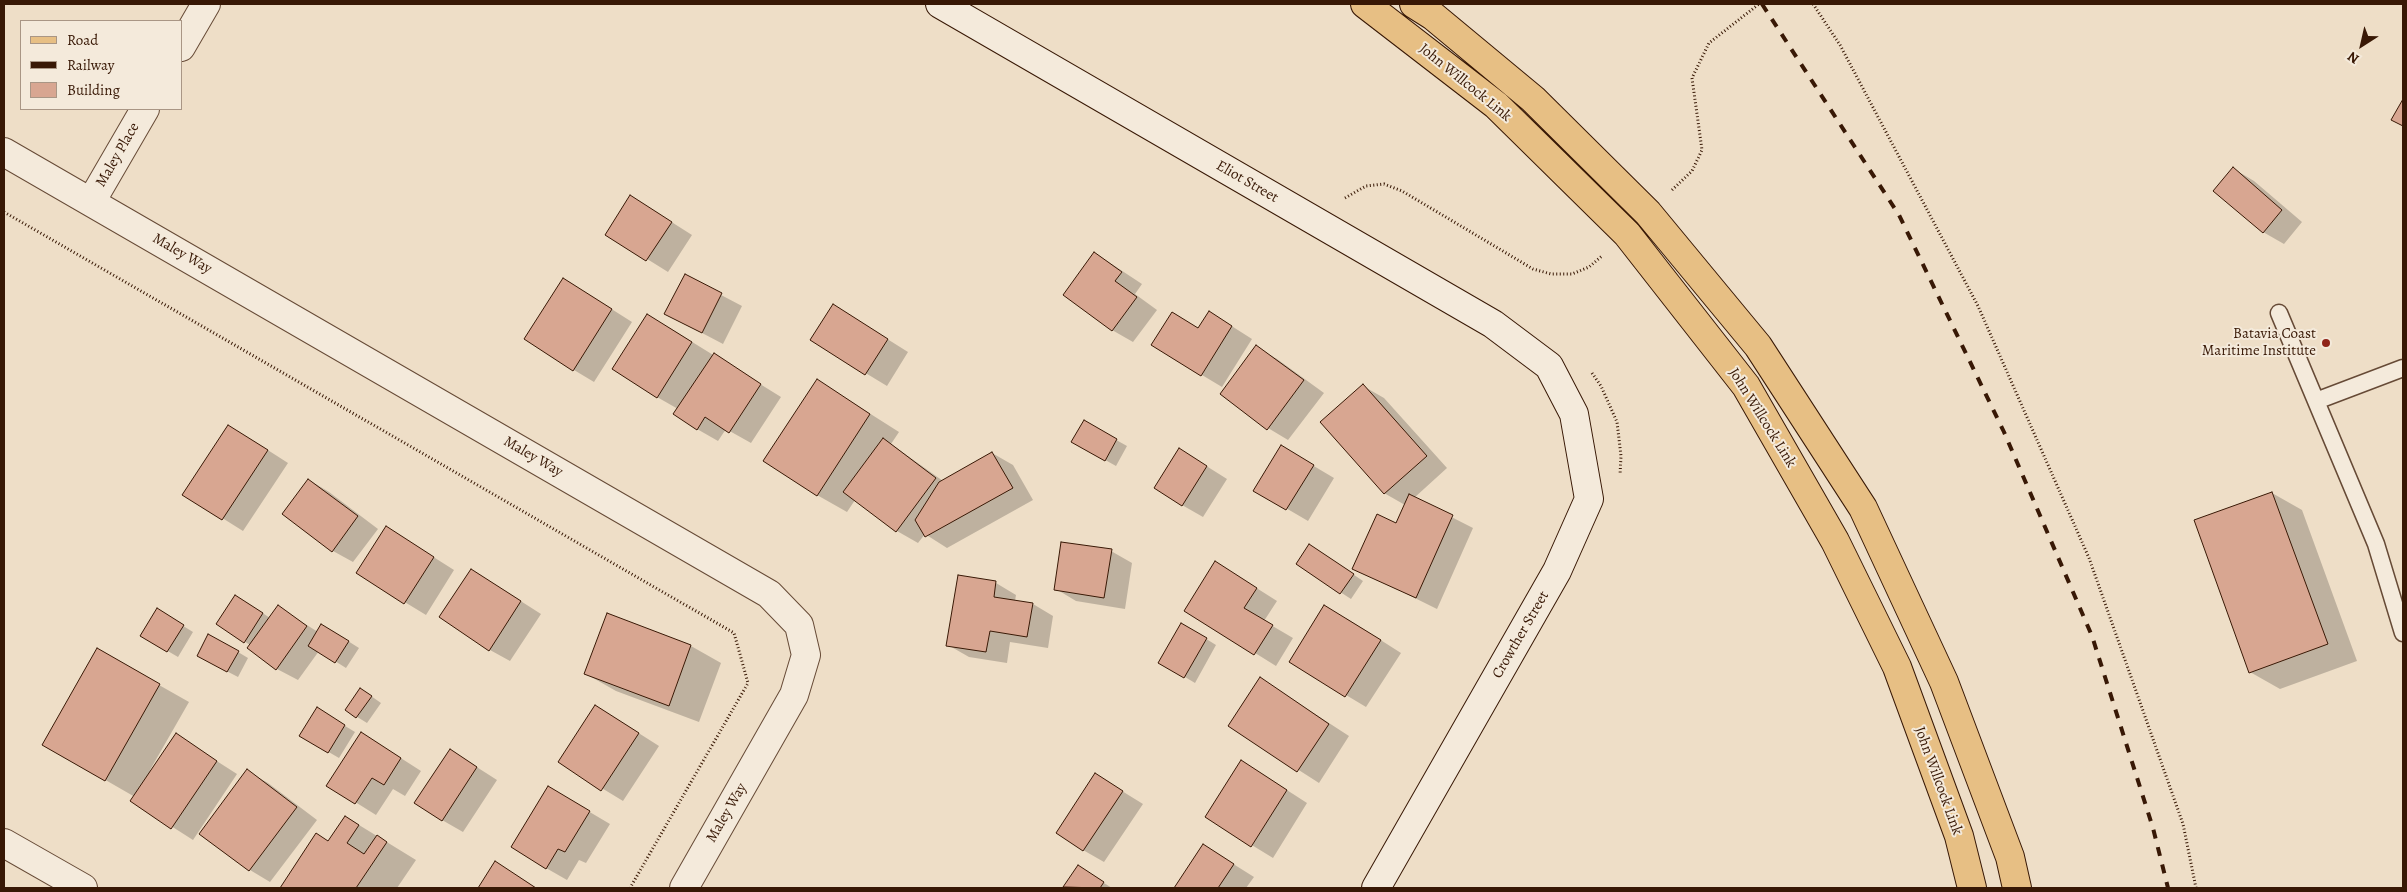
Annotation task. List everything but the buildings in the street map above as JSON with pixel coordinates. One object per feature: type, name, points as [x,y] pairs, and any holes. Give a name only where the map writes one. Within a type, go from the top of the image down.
[{"type":"main road","name":"John Willcock Link","points":[[1365,4],[1496,105],[1627,234],[1746,386],[1835,541],[1897,667],[1959,836],[1972,888]]},
{"type":"main road","name":"John Willcock Link","points":[[1414,4],[1433,16],[1533,99],[1635,200],[1758,346],[1863,508],[1944,682],[2010,857],[2017,888]]},
{"type":"street","points":[[182,45],[206,4]]},
{"type":"street","name":"Eliot Street","points":[[940,4],[1493,324],[1549,366]]},
{"type":"street","name":"Maley Place","points":[[91,202],[144,110]]},
{"type":"street","name":"Maley Way","points":[[4,152],[769,594],[799,625],[806,655],[794,695],[684,888]]},
{"type":"street","name":"Crowther Street","points":[[1376,888],[1557,571],[1589,499],[1574,414],[1549,366]]},
{"type":"street","points":[[4,843],[83,888]]},
{"type":"lane","points":[[2279,313],[2376,544],[2403,633]]},
{"type":"lane","points":[[2316,401],[2403,368]]},
{"type":"path","points":[[1666,196],[1692,171],[1702,150],[1692,78],[1710,43],[1759,4]]},
{"type":"path","points":[[1813,4],[1840,45],[1978,306],[2085,550],[2183,824],[2196,888]]},
{"type":"path","points":[[1351,203],[1345,198],[1366,186],[1384,184],[1402,190],[1534,269],[1551,274],[1572,274],[1588,267],[1609,249]]},
{"type":"path","points":[[4,212],[734,633],[748,683],[630,888]]},
{"type":"path","points":[[1586,366],[1602,386],[1617,422],[1621,456],[1619,484]]},
{"type":"railway","points":[[1762,4],[1899,215],[2004,432],[2092,636],[2153,828],[2168,888]]},
{"type":"place","name":"Batavia Coast Maritime Institute","points":[[2326,343]]}]
